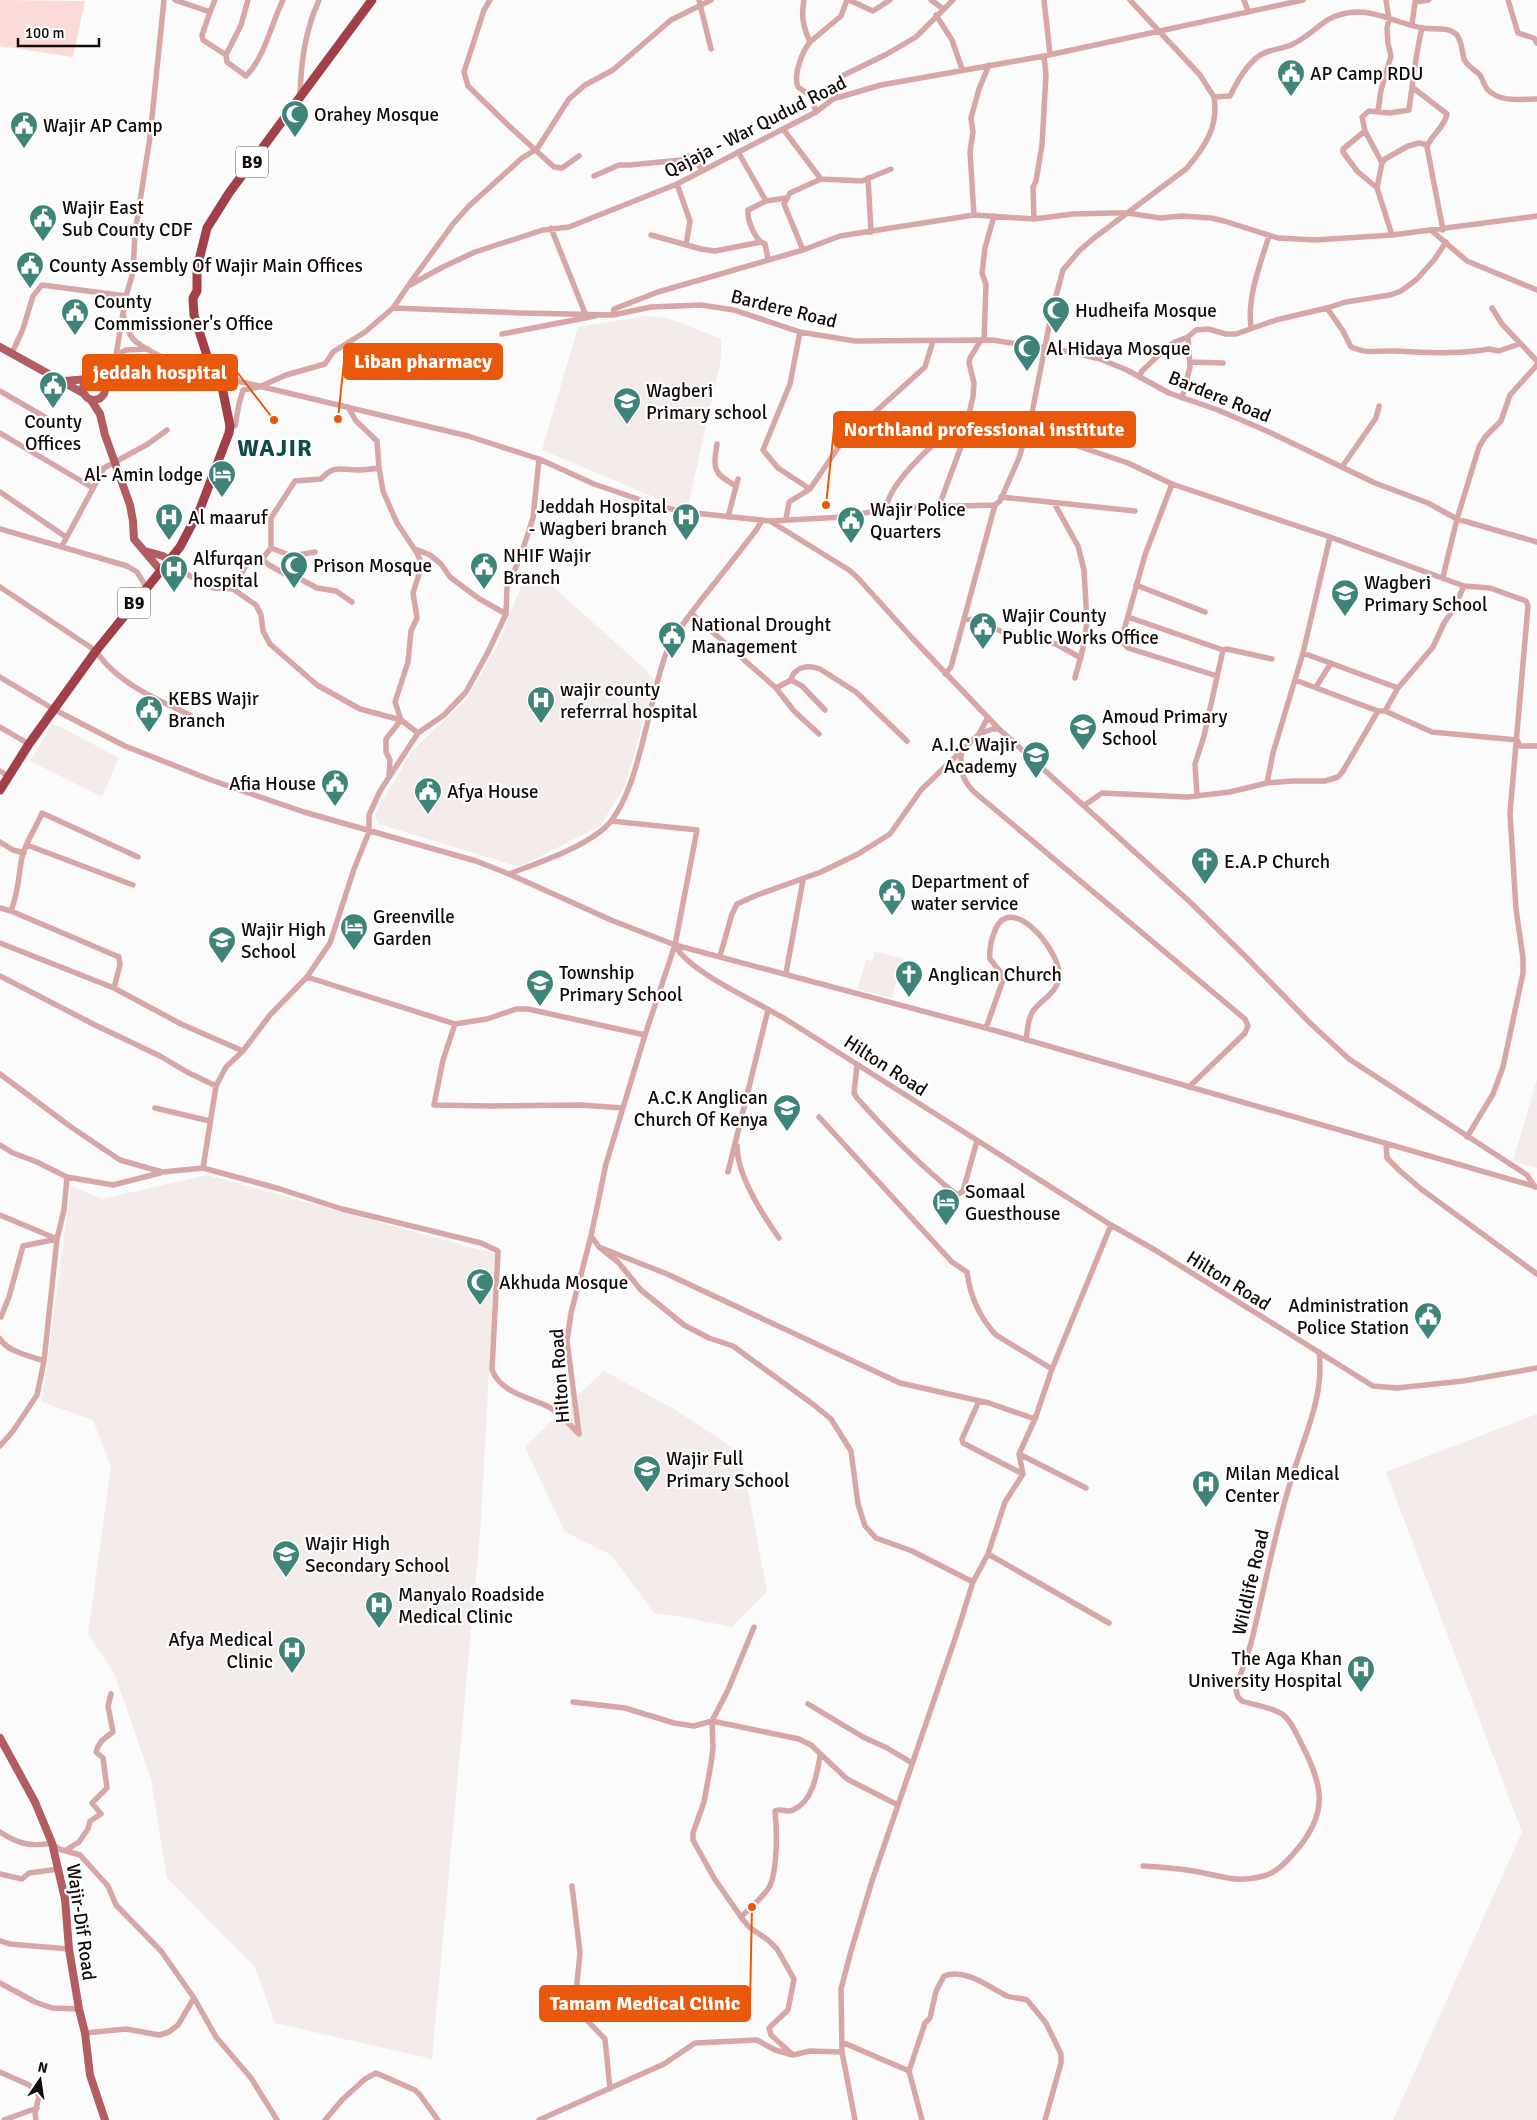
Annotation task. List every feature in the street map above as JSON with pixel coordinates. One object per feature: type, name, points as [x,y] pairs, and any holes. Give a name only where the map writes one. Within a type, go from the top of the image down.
[{"type":"highway","name":"B9","points":[[224,401],[206,374],[208,359],[194,315],[193,298],[198,291],[197,268],[207,228],[229,192],[300,100],[372,0]]},
{"type":"highway","name":"B9","points":[[0,790],[29,744],[96,651],[170,562],[200,509],[230,426],[224,401],[221,375],[214,356],[204,346]]},
{"type":"highway","points":[[212,364],[221,375],[215,385],[206,374],[212,364]]},
{"type":"main road","points":[[0,347],[64,381],[91,400],[100,414],[105,435],[130,505],[134,539],[161,571]]},
{"type":"main road","points":[[83,393],[84,384],[89,379]]},
{"type":"main road","points":[[64,381],[99,379],[105,385],[100,414]]},
{"type":"main road","points":[[91,400],[95,400],[104,393]]},
{"type":"main road","points":[[145,551],[162,556],[170,562]]},
{"type":"main road","name":"Wajir-Dif Road","points":[[0,1738],[3,1749],[35,1802],[52,1843],[65,1899],[69,1949],[78,2009],[86,2033],[90,2076],[105,2120]]},
{"type":"street","points":[[104,393],[116,355],[126,296],[133,272],[135,234],[150,137],[164,0]]},
{"type":"street","points":[[175,0],[210,12]]},
{"type":"street","points":[[215,0],[202,35],[203,40],[226,55]]},
{"type":"street","points":[[248,0],[238,33],[226,55],[227,62],[246,76],[252,71],[263,49],[283,0]]},
{"type":"street","points":[[300,100],[301,62],[306,36],[320,0]]},
{"type":"street","points":[[481,0],[489,2],[464,72],[468,86],[508,125],[558,168],[562,168],[579,156]]},
{"type":"street","points":[[408,286],[453,224],[469,206],[522,158],[537,149],[569,99],[585,84],[613,70],[671,20],[699,2],[711,0]]},
{"type":"street","points":[[804,0],[802,10],[803,28],[810,42]]},
{"type":"street","points":[[816,112],[811,96],[798,87],[796,80],[802,59],[810,42],[841,16],[848,0],[873,11],[890,0]]},
{"type":"street","points":[[931,0],[938,7],[942,8]]},
{"type":"street","points":[[833,99],[842,76],[887,54],[916,37],[933,22],[942,8],[953,0]]},
{"type":"street","points":[[1034,219],[1033,187],[1036,181],[1042,145],[1047,55],[1044,0]]},
{"type":"street","points":[[945,674],[951,667],[996,505],[1002,497],[1024,443],[1046,348],[1052,311],[1063,270],[1079,250],[1186,169],[1194,160],[1214,128],[1216,112],[1214,97],[1200,75],[1130,0]]},
{"type":"street","points":[[1244,0],[1248,11]]},
{"type":"street","name":"Qajaja - War Qudud Road","points":[[230,426],[235,426],[238,404],[243,390],[259,387],[286,375],[325,364],[333,352],[365,332],[393,308],[408,286],[475,252],[551,228],[569,227],[677,184],[816,112],[833,99],[881,85],[1047,55],[1303,0]]},
{"type":"street","points":[[1378,112],[1381,90],[1391,56],[1386,28],[1389,19],[1386,0]]},
{"type":"street","points":[[1412,24],[1415,2],[1429,0]]},
{"type":"street","points":[[1508,0],[1518,33],[1534,38],[1537,43]]},
{"type":"street","points":[[699,2],[711,49]]},
{"type":"street","points":[[1214,97],[1230,96],[1249,65],[1266,51],[1290,45],[1311,33],[1323,21],[1335,15],[1364,12],[1374,13],[1422,28],[1447,30],[1455,34],[1459,40],[1465,62],[1479,74],[1486,88],[1495,96],[1513,100],[1537,99]]},
{"type":"street","points":[[936,15],[952,40],[962,70]]},
{"type":"street","points":[[1382,163],[1365,131],[1362,121],[1364,114],[1369,111],[1390,112],[1409,110],[1415,55],[1422,28]]},
{"type":"street","points":[[974,214],[970,152],[973,132],[971,118],[978,89],[989,65]]},
{"type":"street","points":[[1412,87],[1448,114],[1446,121],[1428,144],[1427,150],[1443,230]]},
{"type":"street","points":[[784,129],[821,179]]},
{"type":"street","points":[[1365,131],[1343,149],[1343,152],[1356,171],[1377,188]]},
{"type":"street","points":[[1392,235],[1377,188],[1382,163],[1385,159],[1408,146],[1419,143],[1428,144]]},
{"type":"street","points":[[738,152],[766,201]]},
{"type":"street","points":[[594,176],[619,165],[681,160],[686,156],[693,158],[702,170]]},
{"type":"street","points":[[803,250],[784,204],[790,193],[821,179],[856,182],[891,169]]},
{"type":"street","points":[[868,178],[871,232]]},
{"type":"street","points":[[677,184],[690,221],[686,245]]},
{"type":"street","points":[[768,259],[765,244],[756,238],[747,213],[749,209],[766,201],[786,198]]},
{"type":"street","points":[[612,315],[614,309],[658,292],[803,250],[840,236],[974,214],[1034,219],[1073,214],[1126,213],[1160,218],[1182,216],[1211,218],[1232,223],[1268,236],[1315,240],[1443,230],[1492,221],[1537,216]]},
{"type":"street","points":[[939,506],[962,444],[975,390],[970,358],[982,340],[986,284],[982,273],[985,248],[994,216]]},
{"type":"street","points":[[551,228],[585,314]]},
{"type":"street","points":[[1432,231],[1472,264],[1537,290]]},
{"type":"street","points":[[651,235],[715,251],[761,242]]},
{"type":"street","points":[[1251,328],[1249,314],[1252,293],[1268,236]]},
{"type":"street","points":[[1139,377],[1148,364],[1166,348],[1175,342],[1188,338],[1201,328],[1231,334],[1346,302],[1390,295],[1401,291],[1416,280],[1434,260],[1446,242]]},
{"type":"street","points":[[12,353],[23,329],[33,296],[42,285],[126,296]]},
{"type":"street","name":"Bardere Road","points":[[612,315],[651,307],[711,306],[734,310],[800,332],[863,342],[982,340],[1046,348],[1100,360],[1182,398],[1203,404],[1252,424],[1375,483],[1428,503],[1457,519],[1537,542]]},
{"type":"street","points":[[393,308],[521,314],[612,315]]},
{"type":"street","points":[[1327,308],[1343,330],[1351,347],[1366,352],[1390,351],[1425,354],[1489,349],[1499,351],[1519,344]]},
{"type":"street","points":[[1492,308],[1519,344],[1537,361]]},
{"type":"street","points":[[124,315],[128,330],[134,339],[148,349],[206,374]]},
{"type":"street","points":[[502,334],[612,315]]},
{"type":"street","points":[[800,332],[790,384],[763,450],[778,468],[810,489]]},
{"type":"street","points":[[1182,398],[1190,362],[1188,338]]},
{"type":"street","points":[[786,519],[789,502],[810,489],[842,442],[925,367],[933,341]]},
{"type":"street","points":[[116,355],[126,350],[148,349]]},
{"type":"street","points":[[1190,362],[1224,363]]},
{"type":"street","points":[[182,365],[206,374]]},
{"type":"street","points":[[1443,577],[1457,519],[1482,441],[1501,421],[1510,395],[1537,365]]},
{"type":"street","points":[[99,379],[111,370]]},
{"type":"street","points":[[221,375],[259,387],[468,436],[539,459],[594,484],[658,506],[686,512],[770,521],[844,517],[886,509],[996,505]]},
{"type":"street","points":[[0,391],[55,423]]},
{"type":"street","points":[[1342,467],[1376,418],[1379,406]]},
{"type":"street","points":[[348,407],[356,421],[377,440],[383,491],[397,523],[420,560],[420,571],[413,593],[417,618],[411,631],[408,662],[395,702],[401,720]]},
{"type":"street","points":[[1031,418],[1048,436],[1128,463],[1172,484],[1330,537],[1464,586],[1490,588],[1526,602],[1528,606],[1524,667],[1510,813],[1516,908],[1523,958],[1523,973],[1503,1067],[1485,1109],[1467,1138]]},
{"type":"street","points":[[62,546],[104,468],[148,444],[166,430]]},
{"type":"street","points":[[0,433],[93,488]]},
{"type":"street","points":[[1024,443],[1034,438],[1048,436]]},
{"type":"street","points":[[886,509],[891,493],[920,457],[936,442],[962,444]]},
{"type":"street","points":[[717,444],[714,462],[715,470],[722,478],[736,486]]},
{"type":"street","points":[[0,1145],[13,1154],[37,1162],[67,1177],[113,1185],[162,1172],[203,1168],[216,1086],[226,1066],[243,1051],[270,1015],[307,977],[330,943],[354,869],[369,832],[368,815],[389,776],[418,733],[444,715],[466,692],[506,614],[507,587],[520,558],[533,518],[539,459]]},
{"type":"street","points":[[233,590],[249,560],[262,559],[271,548],[271,518],[295,481],[321,479],[328,472],[337,468],[357,470],[379,468]]},
{"type":"street","points":[[728,517],[738,479]]},
{"type":"street","points":[[1172,484],[1145,555],[1121,636],[1123,645],[1217,676]]},
{"type":"street","points":[[0,492],[66,537]]},
{"type":"street","points":[[1002,497],[1136,511]]},
{"type":"street","points":[[1054,503],[1078,546],[1084,570],[1087,622],[1081,658],[1075,678]]},
{"type":"street","points":[[509,874],[544,861],[584,842],[612,821],[631,781],[668,651],[691,613],[762,520]]},
{"type":"street","points":[[770,521],[849,570],[945,674],[999,729],[1085,805],[1224,936],[1310,1023],[1349,1059],[1527,1176],[1536,1187]]},
{"type":"street","points":[[0,529],[127,566],[137,572],[147,588]]},
{"type":"street","points":[[1267,783],[1273,753],[1303,653],[1330,537]]},
{"type":"street","points":[[271,548],[292,556],[315,552]]},
{"type":"street","points":[[414,548],[430,555],[441,564],[450,577],[478,598],[506,614]]},
{"type":"street","points":[[262,559],[269,566],[285,574],[293,574],[317,588],[336,591],[352,602]]},
{"type":"street","points":[[170,562],[190,576],[214,588],[233,590],[256,605],[261,615],[263,631],[270,644],[316,685],[360,709],[401,720],[418,733]]},
{"type":"street","points":[[1136,585],[1205,612]]},
{"type":"street","points":[[1085,805],[1102,793],[1171,797],[1197,796],[1230,792],[1267,783],[1325,781],[1338,777],[1381,711],[1433,647],[1464,586]]},
{"type":"street","points":[[0,587],[96,651],[102,660],[144,692],[190,715]]},
{"type":"street","points":[[691,613],[776,688],[794,711],[819,734]]},
{"type":"street","points":[[1128,617],[1223,650],[1227,648],[1272,659]]},
{"type":"street","points":[[965,618],[1006,633],[1056,644],[1081,658]]},
{"type":"street","points":[[1197,796],[1195,764],[1204,736],[1223,650]]},
{"type":"street","points":[[1303,653],[1398,688]]},
{"type":"street","points":[[1316,687],[1331,663]]},
{"type":"street","points":[[776,688],[791,680],[794,673],[802,668],[814,666],[820,668],[856,692],[907,741]]},
{"type":"street","points":[[0,677],[55,710],[125,746],[211,780],[304,812],[476,861],[611,920],[674,945],[986,1028],[1536,1187]]},
{"type":"street","points":[[791,680],[802,686],[825,710]]},
{"type":"street","points":[[1295,680],[1381,711],[1432,732],[1517,740]]},
{"type":"street","points":[[720,956],[732,914],[737,904],[757,895],[803,880],[841,863],[890,834],[921,790],[979,734],[988,717]]},
{"type":"street","points":[[389,776],[390,760],[386,752],[386,739],[401,720]]},
{"type":"street","points":[[0,727],[29,744]]},
{"type":"street","points":[[979,734],[999,729]]},
{"type":"street","points":[[1517,740],[1520,746],[1537,746]]},
{"type":"street","points":[[962,750],[960,768],[962,776],[973,790],[1245,1019],[1248,1026],[1245,1033],[1189,1087]]},
{"type":"street","points":[[0,772],[9,777]]},
{"type":"street","points":[[11,912],[19,888],[24,853],[42,813],[138,857]]},
{"type":"street","points":[[612,821],[697,830],[674,945]]},
{"type":"street","points":[[0,842],[13,850],[24,853]]},
{"type":"street","points":[[27,845],[133,885]]},
{"type":"street","points":[[786,974],[803,880]]},
{"type":"street","points":[[0,908],[119,957],[120,965],[114,988]]},
{"type":"street","points":[[986,1028],[1003,980],[1002,974],[990,959],[992,937],[999,922],[1013,917],[1033,928],[1044,939],[1054,957],[1059,974],[1054,989],[1033,1011],[1026,1040]]},
{"type":"street","points":[[0,943],[114,988],[198,1032],[243,1051]]},
{"type":"street","name":"Hilton Road","points":[[674,945],[679,953],[704,972],[857,1065],[1363,1381],[1382,1388],[1397,1388],[1463,1381],[1537,1368]]},
{"type":"street","name":"Hilton Road","points":[[203,1168],[280,1189],[342,1209],[481,1243],[498,1251],[492,1370],[494,1377],[508,1389],[551,1408],[579,1434],[568,1341],[570,1313],[591,1236],[606,1164],[644,1036],[674,945]]},
{"type":"street","points":[[0,976],[216,1086]]},
{"type":"street","points":[[307,977],[455,1024],[487,1019],[516,1009],[528,1009],[644,1036]]},
{"type":"street","points":[[728,1172],[768,1010]]},
{"type":"street","points":[[455,1024],[443,1060],[434,1105],[581,1104],[623,1108]]},
{"type":"street","points":[[857,1065],[854,1093],[857,1098],[930,1173],[957,1195],[963,1191],[977,1141]]},
{"type":"street","points":[[0,1074],[120,1160],[162,1172]]},
{"type":"street","points":[[155,1108],[210,1121]]},
{"type":"street","points":[[819,1117],[952,1262],[967,1272],[970,1292],[990,1329],[996,1335],[1052,1370]]},
{"type":"street","points":[[738,1136],[737,1151],[745,1178],[765,1218],[779,1238]]},
{"type":"street","points":[[1386,1144],[1387,1158],[1400,1171],[1428,1194],[1537,1274]]},
{"type":"street","points":[[0,1446],[13,1431],[37,1395],[44,1361],[57,1239],[64,1210],[67,1177]]},
{"type":"street","points":[[0,1215],[57,1239]]},
{"type":"street","points":[[855,2120],[842,2052],[841,1989],[864,1907],[973,1582],[988,1554],[1005,1502],[1023,1474],[1019,1454],[1035,1419],[1052,1370],[1111,1225]]},
{"type":"street","points":[[591,1236],[599,1247],[618,1262],[641,1290],[684,1325],[709,1338],[733,1346],[814,1405],[831,1420],[851,1451],[858,1504],[865,1526],[876,1538],[912,1550],[973,1582]]},
{"type":"street","points":[[0,1318],[9,1297],[23,1246],[57,1239]]},
{"type":"street","points":[[599,1247],[667,1274],[900,1383],[979,1401],[1035,1419]]},
{"type":"street","points":[[0,1339],[2,1343],[14,1350],[44,1361]]},
{"type":"street","name":"Wildlife Road","points":[[1143,1866],[1193,1871],[1242,1880],[1266,1875],[1280,1869],[1303,1843],[1318,1817],[1320,1790],[1304,1750],[1288,1720],[1282,1714],[1242,1701],[1236,1690],[1252,1641],[1280,1520],[1318,1390],[1321,1374],[1319,1352]]},
{"type":"street","points":[[979,1401],[962,1439],[963,1443],[1023,1474]]},
{"type":"street","points":[[1019,1454],[1086,1488]]},
{"type":"street","points":[[988,1554],[1109,1623]]},
{"type":"street","points":[[754,1627],[728,1690],[712,1721],[713,1748],[711,1764],[704,1802],[693,1833],[693,1840],[714,1878],[741,1917],[749,1927],[768,1940],[776,1949],[794,1979],[788,2010],[769,2028],[771,2035],[792,2055]]},
{"type":"street","points":[[66,1850],[78,1842],[88,1829],[90,1821],[101,1814],[92,1803],[107,1788],[103,1758],[96,1752],[98,1744],[103,1738],[113,1732],[108,1706],[111,1694]]},
{"type":"street","points":[[573,1702],[624,1708],[674,1723],[694,1726],[712,1721],[799,1739],[806,1742],[847,1779],[898,1805]]},
{"type":"street","points":[[808,1704],[912,1763]]},
{"type":"street","points":[[741,1917],[768,1888],[773,1878],[776,1840],[775,1811],[788,1812],[795,1810],[810,1794],[820,1756]]},
{"type":"street","points":[[0,1832],[13,1840],[36,1846],[52,1843],[59,1849],[80,1855],[108,1886],[116,1905],[161,1951],[194,1998],[216,2037],[251,2078],[277,2120]]},
{"type":"street","points":[[0,1874],[22,1879],[30,1873],[59,1869]]},
{"type":"street","points":[[572,1886],[580,1953],[575,2002],[578,2010],[605,2039],[610,2089]]},
{"type":"street","points":[[0,1941],[10,1944],[69,1949]]},
{"type":"street","points":[[922,2120],[909,2072],[925,2023],[930,2018],[936,1991],[944,1976],[949,1974],[972,1978],[1009,1996],[1027,2000],[1046,2023],[1061,2054],[1061,2062],[1046,2120]]},
{"type":"street","points":[[0,1983],[35,2002],[52,2008],[78,2009]]},
{"type":"street","points":[[86,2033],[126,2029],[145,2034],[159,2035],[169,2032],[178,2025],[194,1998]]},
{"type":"street","points":[[539,2120],[664,2064],[695,2043],[757,2040],[775,2050],[792,2055],[810,2051],[842,2052]]},
{"type":"street","points":[[842,2042],[909,2072]]},
{"type":"street","points":[[0,2072],[35,2090],[39,2096],[36,2120]]},
{"type":"street","points":[[325,2120],[342,2100],[365,2079],[376,2073],[415,2090],[438,2120]]},
{"type":"street","points":[[4,2120],[37,2108]]},
{"type":"shaded area","points":[[0,0],[85,1],[73,57],[0,46]]},
{"type":"shaded area","name":"Wagberi Primary school","points":[[645,316],[668,318],[721,339],[721,359],[687,511],[542,450],[578,327]]},
{"type":"shaded area","name":"wajir county referrral hospital","points":[[541,576],[654,679],[626,784],[600,826],[519,867],[379,824],[374,815],[413,750],[467,698],[497,647],[524,579]]},
{"type":"shaded area","points":[[52,724],[119,758],[102,797],[30,761]]},
{"type":"shaded area","points":[[875,952],[903,958],[892,998],[857,989],[866,960],[872,961]]},
{"type":"shaded area","points":[[1537,1079],[1537,1168],[1513,1161]]},
{"type":"shaded area","name":"Wajir High Secondary School","points":[[207,1175],[495,1254],[481,1521],[432,2059],[275,2023],[255,1967],[167,1878],[151,1779],[115,1675],[88,1634],[111,1467],[93,1420],[42,1402],[71,1186],[102,1199]]},
{"type":"shaded area","name":"Wajir Full Primary School","points":[[604,1371],[674,1409],[741,1453],[767,1592],[732,1627],[654,1613],[611,1555],[565,1532],[525,1447]]},
{"type":"shaded area","points":[[1537,1414],[1537,2120],[1393,2120],[1522,1832],[1386,1472]]},
{"type":"place","name":"AP Camp RDU","points":[[1291,97]]},
{"type":"place","name":"Orahey Mosque","points":[[295,138]]},
{"type":"place","name":"Wajir AP Camp","points":[[24,149]]},
{"type":"place","name":"Wajir East Sub County CDF","points":[[43,242]]},
{"type":"place","name":"County Assembly Of Wajir Main Offices","points":[[30,289]]},
{"type":"place","name":"Hudheifa Mosque","points":[[1056,334]]},
{"type":"place","name":"County Commissioner's Office","points":[[75,336]]},
{"type":"place","name":"Al Hidaya Mosque","points":[[1027,372]]},
{"type":"place","name":"County Offices","points":[[53,409]]},
{"type":"place","name":"Liban pharmacy","points":[[338,419]]},
{"type":"place","name":"jeddah hospital","points":[[274,420]]},
{"type":"place","name":"Wagberi Primary school","points":[[627,425]]},
{"type":"place","name":"Al- Amin lodge","points":[[222,498]]},
{"type":"place","name":"Northland professional institute","points":[[826,505]]},
{"type":"place","name":"Al maaruf","points":[[169,541]]},
{"type":"place","name":"Jeddah Hospital - Wagberi branch","points":[[686,541]]},
{"type":"place","name":"Wajir Police Quarters","points":[[851,544]]},
{"type":"place","name":"Prison Mosque","points":[[294,589]]},
{"type":"place","name":"NHIF Wajir Branch","points":[[484,590]]},
{"type":"place","name":"Alfurqan hospital","points":[[174,593]]},
{"type":"place","name":"Wagberi Primary School","points":[[1345,617]]},
{"type":"place","name":"Wajir County Public Works Office","points":[[983,650]]},
{"type":"place","name":"National Drought Management","points":[[672,659]]},
{"type":"place","name":"wajir county referrral hospital","points":[[541,724]]},
{"type":"place","name":"KEBS Wajir Branch","points":[[149,733]]},
{"type":"place","name":"Amoud Primary School","points":[[1083,751]]},
{"type":"place","name":"A.I.C Wajir Academy","points":[[1036,779]]},
{"type":"place","name":"Afia House","points":[[335,807]]},
{"type":"place","name":"Afya House","points":[[428,815]]},
{"type":"place","name":"E.A.P Church","points":[[1205,885]]},
{"type":"place","name":"Department of water service","points":[[892,916]]},
{"type":"place","name":"Greenville Garden","points":[[354,951]]},
{"type":"place","name":"Wajir High School","points":[[222,964]]},
{"type":"place","name":"Anglican Church","points":[[909,998]]},
{"type":"place","name":"Township Primary School","points":[[540,1007]]},
{"type":"place","name":"A.C.K Anglican Church Of Kenya","points":[[787,1132]]},
{"type":"place","name":"Somaal Guesthouse","points":[[946,1226]]},
{"type":"place","name":"Akhuda Mosque","points":[[480,1306]]},
{"type":"place","name":"Administration Police Station","points":[[1428,1340]]},
{"type":"place","name":"Wajir Full Primary School","points":[[647,1493]]},
{"type":"place","name":"Milan Medical Center","points":[[1206,1508]]},
{"type":"place","name":"Wajir High Secondary School","points":[[286,1578]]},
{"type":"place","name":"Manyalo Roadside Medical Clinic","points":[[379,1629]]},
{"type":"place","name":"Afya Medical Clinic","points":[[292,1674]]},
{"type":"place","name":"The Aga Khan University Hospital","points":[[1361,1693]]},
{"type":"place","name":"Tamam Medical Clinic","points":[[752,1907]]},
{"type":"district","name":"WAJIR","points":[[275,448]]}]
